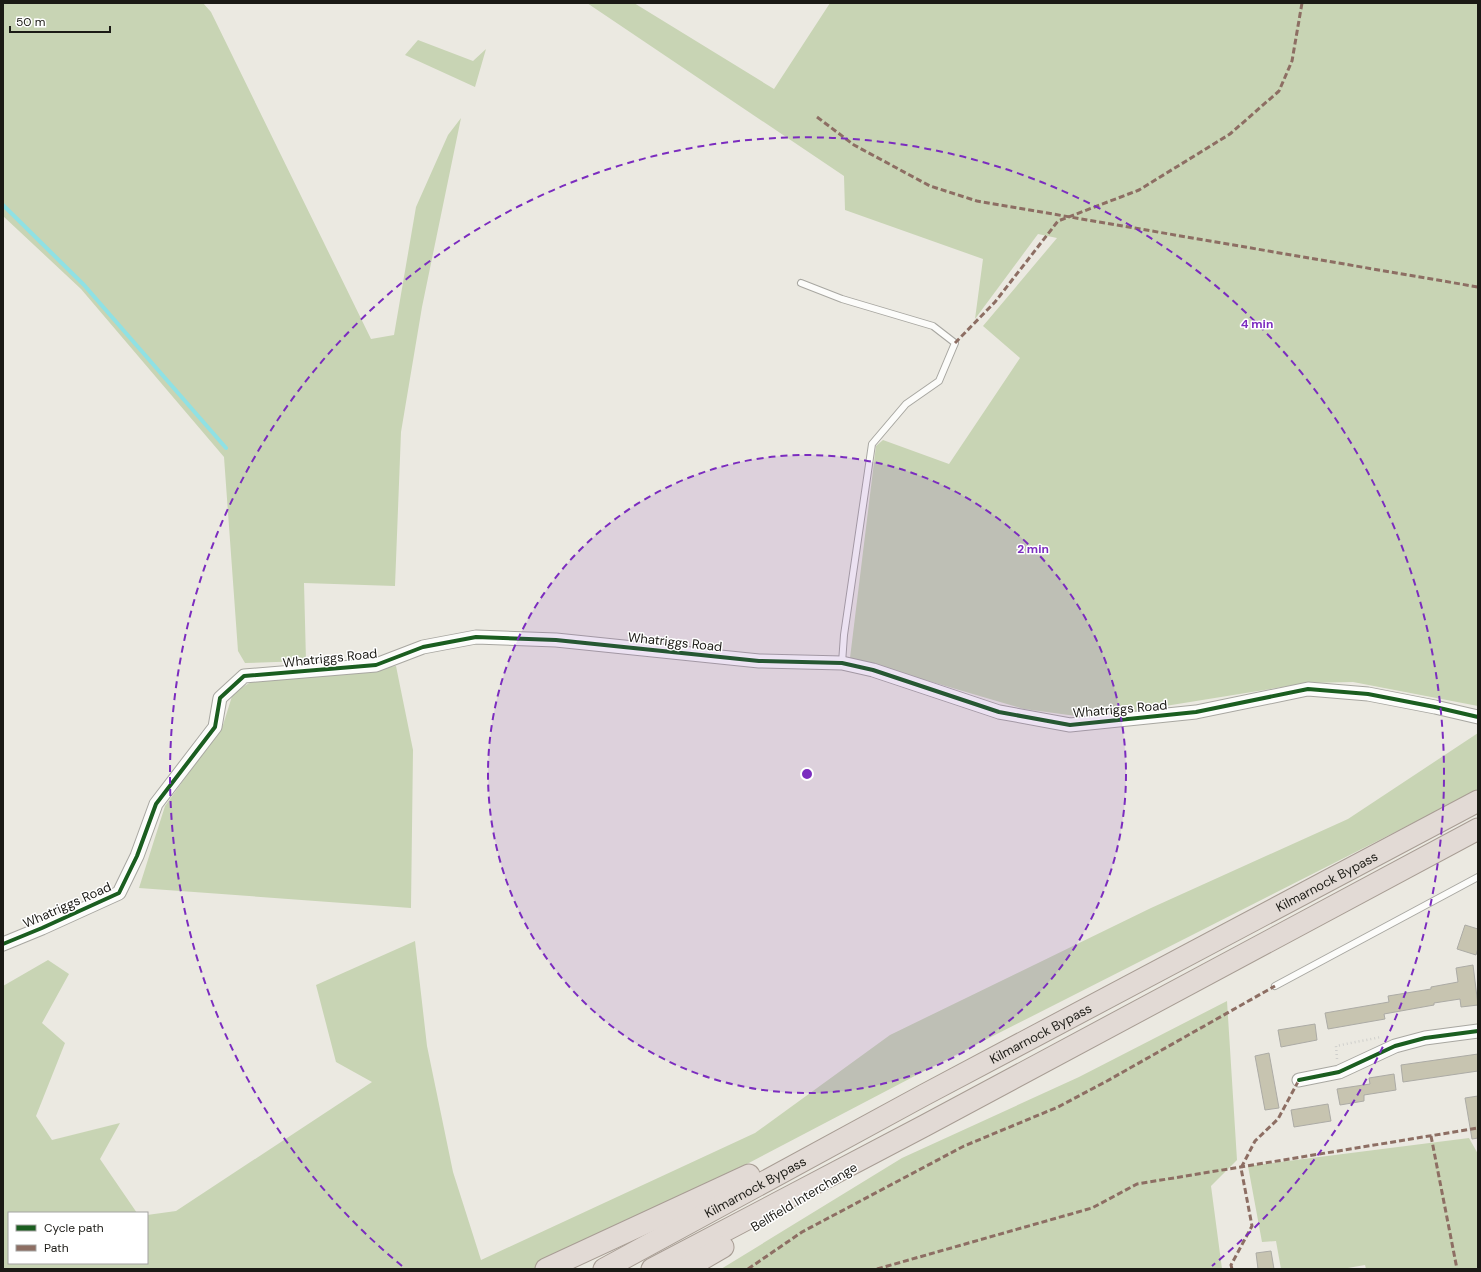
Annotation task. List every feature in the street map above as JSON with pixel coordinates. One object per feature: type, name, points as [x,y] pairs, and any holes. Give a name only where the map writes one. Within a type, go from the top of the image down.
[{"type":"highway","name":"Kilmarnock Bypass","points":[[604,1269],[924,1094],[1478,801]]},
{"type":"highway","name":"Kilmarnock Bypass","points":[[652,1269],[924,1126],[1478,829]]},
{"type":"highway","points":[[546,1269],[924,1094]]},
{"type":"highway","name":"Bellfield Interchange","points":[[685,1269],[924,1126]]},
{"type":"street","name":"Whatriggs Road","points":[[3,944],[120,893],[137,856],[156,804],[215,727],[220,698],[244,676],[376,665],[423,647],[476,637],[556,640],[759,661],[842,663],[873,670],[999,712],[1070,724],[1196,712],[1308,689],[1368,694],[1478,717]]},
{"type":"street","points":[[1299,1080],[1339,1072],[1395,1046],[1425,1038],[1478,1031]]},
{"type":"lane","points":[[801,283],[842,299],[932,326],[955,343],[939,381],[906,404],[872,444],[844,635],[842,663]]},
{"type":"lane","points":[[1274,986],[1478,877]]},
{"type":"path","points":[[1339,1072],[1336,1046],[1391,1035],[1395,1046]]},
{"type":"green space","points":[[3,3],[203,3],[211,12],[371,339],[394,335],[416,207],[448,135],[461,118],[422,307],[401,432],[395,586],[304,583],[306,661],[245,663],[238,651],[224,457],[81,289],[3,216]]},
{"type":"green space","points":[[587,3],[634,3],[774,89],[830,3],[1478,3],[1478,706],[1353,682],[1307,683],[1091,718],[1024,709],[850,658],[876,446],[883,440],[949,464],[1020,358],[983,326],[1057,238],[1038,234],[975,319],[983,259],[845,210],[844,176]]},
{"type":"green space","points":[[418,40],[473,61],[486,49],[475,87],[405,55]]},
{"type":"green space","points":[[396,666],[413,750],[411,908],[139,888],[165,806],[223,725],[233,693],[251,682]]},
{"type":"green space","points":[[1478,733],[1478,790],[930,1068],[602,1240],[536,1269],[3,1269],[3,986],[48,960],[69,974],[42,1023],[65,1043],[36,1116],[52,1140],[120,1123],[100,1159],[136,1212],[8,1212],[8,1264],[148,1264],[148,1215],[176,1211],[372,1082],[336,1062],[316,985],[415,941],[427,1046],[453,1172],[481,1260],[755,1133],[890,1035],[1151,908],[1348,819]]},
{"type":"green space","points":[[1227,1001],[1237,1160],[1211,1186],[1222,1269],[721,1269],[902,1158],[1079,1077]]},
{"type":"green space","points":[[1469,1138],[1478,1154],[1478,1269],[1366,1269],[1365,1265],[1342,1269],[1281,1269],[1276,1241],[1262,1242],[1248,1166]]},
{"type":"building","points":[[1465,925],[1478,929],[1478,948],[1476,955],[1457,949]]},
{"type":"building","points":[[1473,965],[1478,1005],[1461,1007],[1460,999],[1434,1003],[1434,1005],[1384,1014],[1385,1019],[1328,1029],[1325,1013],[1389,1002],[1388,996],[1431,989],[1431,987],[1458,982],[1456,968]]},
{"type":"building","points":[[1315,1024],[1317,1040],[1281,1047],[1278,1030]]},
{"type":"building","points":[[1269,1053],[1279,1108],[1265,1110],[1255,1056]]},
{"type":"building","points":[[1478,1054],[1478,1071],[1403,1082],[1401,1065]]},
{"type":"building","points":[[1394,1074],[1396,1090],[1364,1095],[1364,1101],[1340,1105],[1337,1089],[1370,1084],[1369,1078]]},
{"type":"building","points":[[1478,1096],[1478,1138],[1472,1139],[1465,1098]]},
{"type":"building","points":[[1328,1104],[1331,1121],[1294,1127],[1291,1110]]},
{"type":"building","points":[[1271,1251],[1274,1269],[1258,1269],[1256,1253]]},
{"type":"waterway","points":[[3,205],[84,285],[226,448]]},
{"type":"marked path","points":[[955,343],[995,302],[1058,221],[1139,190],[1230,134],[1279,91],[1292,61],[1302,3]]},
{"type":"marked path","points":[[817,117],[854,145],[930,186],[977,201],[1478,287]]},
{"type":"marked path","points":[[748,1269],[802,1232],[964,1146],[1058,1107],[1275,986]]},
{"type":"marked path","points":[[1232,1269],[1231,1265],[1252,1226],[1241,1168],[1255,1141],[1278,1119],[1299,1080]]},
{"type":"marked path","points":[[877,1269],[1092,1208],[1137,1184],[1478,1128]]},
{"type":"marked path","points":[[1431,1136],[1457,1269]]},
{"type":"cycle path","points":[[3,944],[119,893],[137,856],[156,804],[215,727],[220,698],[244,676],[376,665],[423,647],[476,637],[556,640],[759,661],[842,663],[873,670],[999,712],[1070,725],[1196,712],[1308,689],[1368,694],[1478,717]]},
{"type":"cycle path","points":[[1299,1080],[1339,1072],[1395,1046],[1425,1038],[1478,1031]]}]
